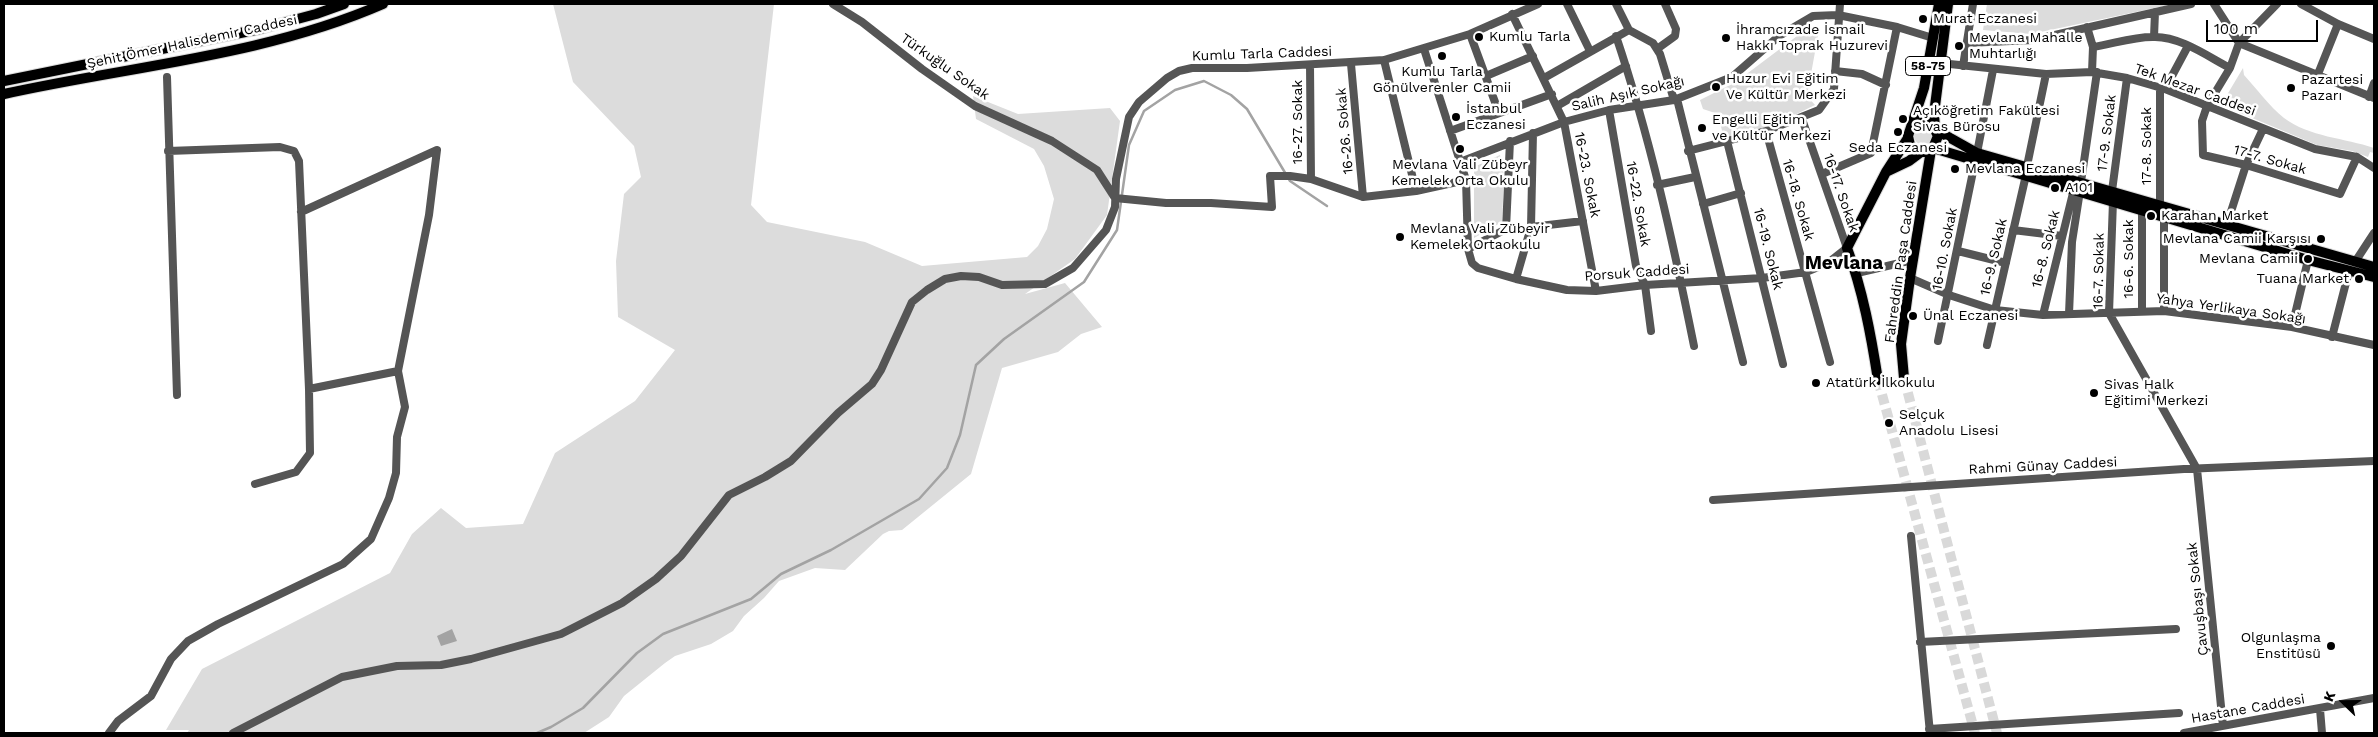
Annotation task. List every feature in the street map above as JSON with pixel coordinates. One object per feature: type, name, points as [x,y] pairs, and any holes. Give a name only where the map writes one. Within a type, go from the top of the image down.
[{"type":"main road","name":"Şehit Ömer Halisdemir Caddesi","points":[[4,81],[260,29],[316,14],[344,4]]},
{"type":"main road","name":"Şehit Ömer Halisdemir Caddesi","points":[[4,94],[282,38],[345,19],[383,4]]},
{"type":"main road","name":"58-75","points":[[1912,127],[1924,88],[1939,4]]},
{"type":"main road","name":"58-75","points":[[1936,129],[1934,114],[1948,4]]},
{"type":"main road","points":[[1976,157],[1923,122],[1912,127],[1908,138],[1912,147],[1976,157],[2113,196],[2160,204],[2352,266],[2374,277]]},
{"type":"main road","points":[[1886,172],[1928,150],[1938,141],[1936,129]]},
{"type":"main road","name":"Porsuk Caddesi","points":[[1847,248],[1886,172],[1908,138]]},
{"type":"main road","name":"Fahreddin Paşa Caddesi","points":[[1904,378],[1901,344],[1928,150]]},
{"type":"main road","points":[[2113,196],[2142,209],[2308,260],[2374,267]]},
{"type":"main road","name":"Fahreddin Paşa Caddesi","points":[[1847,248],[1870,324],[1878,380]]},
{"type":"street","name":"Türkuğlu Sokak","points":[[833,4],[862,22],[922,69],[975,106],[1052,141],[1096,170],[1121,199]]},
{"type":"street","name":"Kumlu Tarla Caddesi","points":[[233,733],[342,677],[397,666],[441,665],[472,659],[561,634],[622,603],[656,579],[681,556],[729,495],[765,478],[791,461],[838,413],[872,384],[881,370],[912,302],[927,290],[945,279],[961,276],[979,277],[1002,285],[1045,284],[1074,268],[1106,230],[1115,206],[1121,199],[1116,179],[1129,117],[1139,102],[1166,78],[1179,71],[1192,68],[1352,64],[1384,60],[1470,34],[1538,4]]},
{"type":"street","points":[[1567,4],[1590,50]]},
{"type":"street","points":[[1616,4],[1629,30],[1653,43],[1657,48],[1666,69],[1743,362]]},
{"type":"street","points":[[1657,48],[1675,36],[1676,29],[1665,4]]},
{"type":"street","points":[[1688,152],[1766,131],[1802,119],[1819,110],[1834,89],[1840,4]]},
{"type":"street","points":[[1963,66],[1973,4]]},
{"type":"street","points":[[1967,43],[2033,40],[2192,4]]},
{"type":"street","points":[[2214,4],[2239,43],[2371,97],[2374,83]]},
{"type":"street","points":[[2207,106],[2230,68],[2239,43],[2277,4]]},
{"type":"street","points":[[2301,4],[2338,24],[2374,39]]},
{"type":"street","points":[[2154,12],[2154,37]]},
{"type":"street","name":"16-23. Sokak","points":[[1512,14],[1564,122],[1596,291]]},
{"type":"street","name":"Salih Aşık Sokağı","points":[[1460,162],[1510,141],[1564,122],[1609,110],[1675,99],[1732,77],[1779,36],[1813,16],[1838,15],[1897,27],[1933,38]]},
{"type":"street","points":[[2318,74],[2338,24]]},
{"type":"street","points":[[1822,174],[1872,153],[1897,27]]},
{"type":"street","points":[[2078,187],[2094,72],[2093,47],[2087,27]]},
{"type":"street","points":[[1544,78],[1590,50],[1629,30]]},
{"type":"street","points":[[1470,34],[1499,113]]},
{"type":"street","points":[[1616,36],[1638,105],[1682,284],[1694,346]]},
{"type":"street","points":[[2093,47],[2154,37],[2188,46],[2230,68]]},
{"type":"street","points":[[2162,89],[2188,46]]},
{"type":"street","points":[[1424,49],[1466,180],[1468,249],[1506,229],[1510,141]]},
{"type":"street","points":[[1486,76],[1533,56]]},
{"type":"street","points":[[1384,60],[1416,191]]},
{"type":"street","name":"Tek Mezar Caddesi","points":[[1940,63],[2046,74],[2094,72],[2127,78],[2162,89],[2315,149],[2357,158],[2374,168]]},
{"type":"street","name":"16-26. Sokak","points":[[1352,64],[1363,197]]},
{"type":"street","name":"16-27. Sokak","points":[[1310,65],[1311,179]]},
{"type":"street","points":[[1557,106],[1626,66]]},
{"type":"street","name":"16-10. Sokak","points":[[1938,341],[1958,251],[1993,70]]},
{"type":"street","points":[[1835,71],[1862,74],[1886,85]]},
{"type":"street","name":"16-9. Sokak","points":[[1987,345],[2027,171],[2046,74]]},
{"type":"street","points":[[167,77],[177,395]]},
{"type":"street","name":"17-9. Sokak","points":[[2113,196],[2127,78]]},
{"type":"street","name":"17-8. Sokak","points":[[2160,204],[2162,89]]},
{"type":"street","points":[[1450,131],[1552,94]]},
{"type":"street","name":"17-7. Sokak","points":[[2207,106],[2202,121],[2203,155],[2246,165],[2340,194],[2357,158]]},
{"type":"street","name":"16-22. Sokak","points":[[1609,110],[1636,266],[1645,285],[1651,330]]},
{"type":"street","name":"16-17. Sokak","points":[[1802,119],[1847,248]]},
{"type":"street","points":[[2226,224],[2246,165],[2263,129]]},
{"type":"street","name":"16-18. Sokak","points":[[1766,131],[1830,362]]},
{"type":"street","points":[[1516,279],[1531,227],[1533,133]]},
{"type":"street","name":"16-19. Sokak","points":[[1727,141],[1783,364]]},
{"type":"street","points":[[168,150],[280,147],[294,150],[299,161],[310,389],[310,453],[296,472],[255,484]]},
{"type":"street","points":[[109,733],[118,721],[151,696],[172,659],[188,642],[218,624],[343,564],[371,539],[389,498],[396,473],[397,438],[405,407],[398,371],[429,215],[437,150],[301,212]]},
{"type":"street","points":[[1121,199],[1272,207],[1270,176],[1311,179],[1363,197],[1416,191],[1466,180]]},
{"type":"street","points":[[1657,185],[1695,177]]},
{"type":"street","name":"16-8. Sokak","points":[[2043,315],[2062,236],[2078,187]]},
{"type":"street","name":"16-8. Sokak","points":[[2069,314],[2072,242],[2078,187]]},
{"type":"street","points":[[1702,204],[1740,193]]},
{"type":"street","name":"16-7. Sokak","points":[[2113,196],[2109,313],[2197,469]]},
{"type":"street","name":"16-6. Sokak","points":[[2142,209],[2142,310]]},
{"type":"street","points":[[2164,215],[2164,310]]},
{"type":"street","points":[[1531,227],[1583,221]]},
{"type":"street","points":[[2013,230],[2062,236]]},
{"type":"street","points":[[2332,337],[2352,266],[2374,233]]},
{"type":"street","name":"Porsuk Caddesi","points":[[1468,249],[1472,263],[1478,268],[1516,279],[1567,290],[1596,291],[1645,285],[1762,278],[1806,272],[1828,264],[1847,248]]},
{"type":"street","points":[[1958,251],[2006,263]]},
{"type":"street","points":[[1856,273],[1913,260]]},
{"type":"street","points":[[2292,327],[2308,260]]},
{"type":"street","name":"Yahya Yerlikaya Sokağı","points":[[1910,278],[1949,295],[1995,310],[2043,315],[2164,310],[2292,327],[2374,345]]},
{"type":"street","points":[[310,389],[398,371]]},
{"type":"street","name":"Rahmi Günay Caddesi","points":[[1713,500],[2008,480],[2374,461]]},
{"type":"street","name":"Çavuşbaşı Sokak","points":[[2197,469],[2223,726]]},
{"type":"street","points":[[1911,536],[1929,731],[2179,713]]},
{"type":"street","points":[[1920,642],[2176,629]]},
{"type":"street","name":"Hastane Caddesi","points":[[2184,733],[2374,698]]},
{"type":"street","points":[[2320,708],[2322,733]]},
{"type":"shaded area","points":[[553,4],[774,4],[751,205],[767,222],[865,242],[922,266],[1027,257],[1038,246],[1047,229],[1054,199],[1044,166],[1034,149],[976,119],[973,96],[1018,114],[1110,108],[1120,121],[1107,215],[1075,259],[1025,294],[1065,283],[1102,327],[1081,334],[1058,352],[1002,368],[971,474],[902,530],[889,531],[883,534],[845,570],[815,568],[779,581],[744,616],[733,631],[711,644],[675,656],[624,696],[609,717],[584,733],[187,733],[189,730],[166,730],[202,669],[390,573],[412,534],[441,508],[466,528],[523,524],[555,453],[635,401],[675,350],[618,317],[616,261],[624,194],[641,177],[634,146],[573,82]]},
{"type":"shaded area","points":[[1987,4],[2174,4],[2031,34],[1983,30]]},
{"type":"shaded area","points":[[1805,30],[1819,30],[1807,96],[1815,105],[1772,126],[1724,139],[1718,114],[1703,109],[1700,100],[1736,82]]},
{"type":"shaded area","points":[[2243,68],[2244,75],[2284,118],[2316,133],[2374,148],[2374,153],[2370,152],[2368,157],[2352,151],[2317,145],[2221,105]]},
{"type":"shaded area","points":[[1923,127],[1931,132],[1932,136],[1927,144],[1923,145],[1915,140],[1914,136],[1919,128]]},
{"type":"shaded area","points":[[1500,155],[1504,176],[1502,222],[1474,238],[1474,167]]},
{"type":"shaded area","points":[[452,629],[457,641],[441,646],[437,636]]},
{"type":"waterway","points":[[537,733],[583,708],[637,653],[663,634],[751,599],[781,574],[831,550],[919,499],[947,468],[960,435],[976,365],[1004,339],[1084,282],[1117,230],[1129,145],[1144,111],[1175,90],[1204,81],[1231,95],[1247,109],[1290,181],[1327,206]]},
{"type":"tunnel","points":[[1904,378],[1997,733]]},
{"type":"tunnel","points":[[1878,380],[1975,733]]},
{"type":"place","name":"Murat Eczanesi","points":[[1923,19]]},
{"type":"place","name":"Kumlu Tarla","points":[[1479,37]]},
{"type":"place","name":"İhramcızade İsmail Hakkı Toprak Huzurevi","points":[[1726,38]]},
{"type":"place","name":"Mevlana Mahalle Muhtarlığı","points":[[1959,46]]},
{"type":"place","name":"Kumlu Tarla Gönülverenler Camii","points":[[1442,56]]},
{"type":"place","name":"Huzur Evi Eğitim Ve Kültür Merkezi","points":[[1716,87]]},
{"type":"place","name":"Pazartesi Pazarı","points":[[2291,88]]},
{"type":"place","name":"İstanbul Eczanesi","points":[[1456,117]]},
{"type":"place","name":"Açıköğretim Fakültesi Sivas Bürosu","points":[[1903,119]]},
{"type":"place","name":"Engelli Eğitim ve Kültür Merkezi","points":[[1702,128]]},
{"type":"place","name":"Seda Eczanesi","points":[[1898,132]]},
{"type":"place","name":"Mevlana Vali Zübeyr Kemelek Orta Okulu","points":[[1460,149]]},
{"type":"place","name":"Mevlana Eczanesi","points":[[1955,169]]},
{"type":"place","name":"A101","points":[[2055,188]]},
{"type":"place","name":"Karahan Market","points":[[2151,216]]},
{"type":"place","name":"Mevlana Vali Zübeyir Kemelek Ortaokulu","points":[[1400,237]]},
{"type":"place","name":"Mevlana Camii Karşısı","points":[[2321,239]]},
{"type":"place","name":"Mevlana Camii","points":[[2308,259]]},
{"type":"place","name":"Tuana Market","points":[[2359,279]]},
{"type":"place","name":"Ünal Eczanesi","points":[[1913,316]]},
{"type":"place","name":"Atatürk İlkokulu","points":[[1816,383]]},
{"type":"place","name":"Sivas Halk Eğitimi Merkezi","points":[[2094,393]]},
{"type":"place","name":"Selçuk Anadolu Lisesi","points":[[1889,423]]},
{"type":"place","name":"Olgunlaşma Enstitüsü","points":[[2331,646]]},
{"type":"district","name":"Mevlana","points":[[1844,263]]}]
